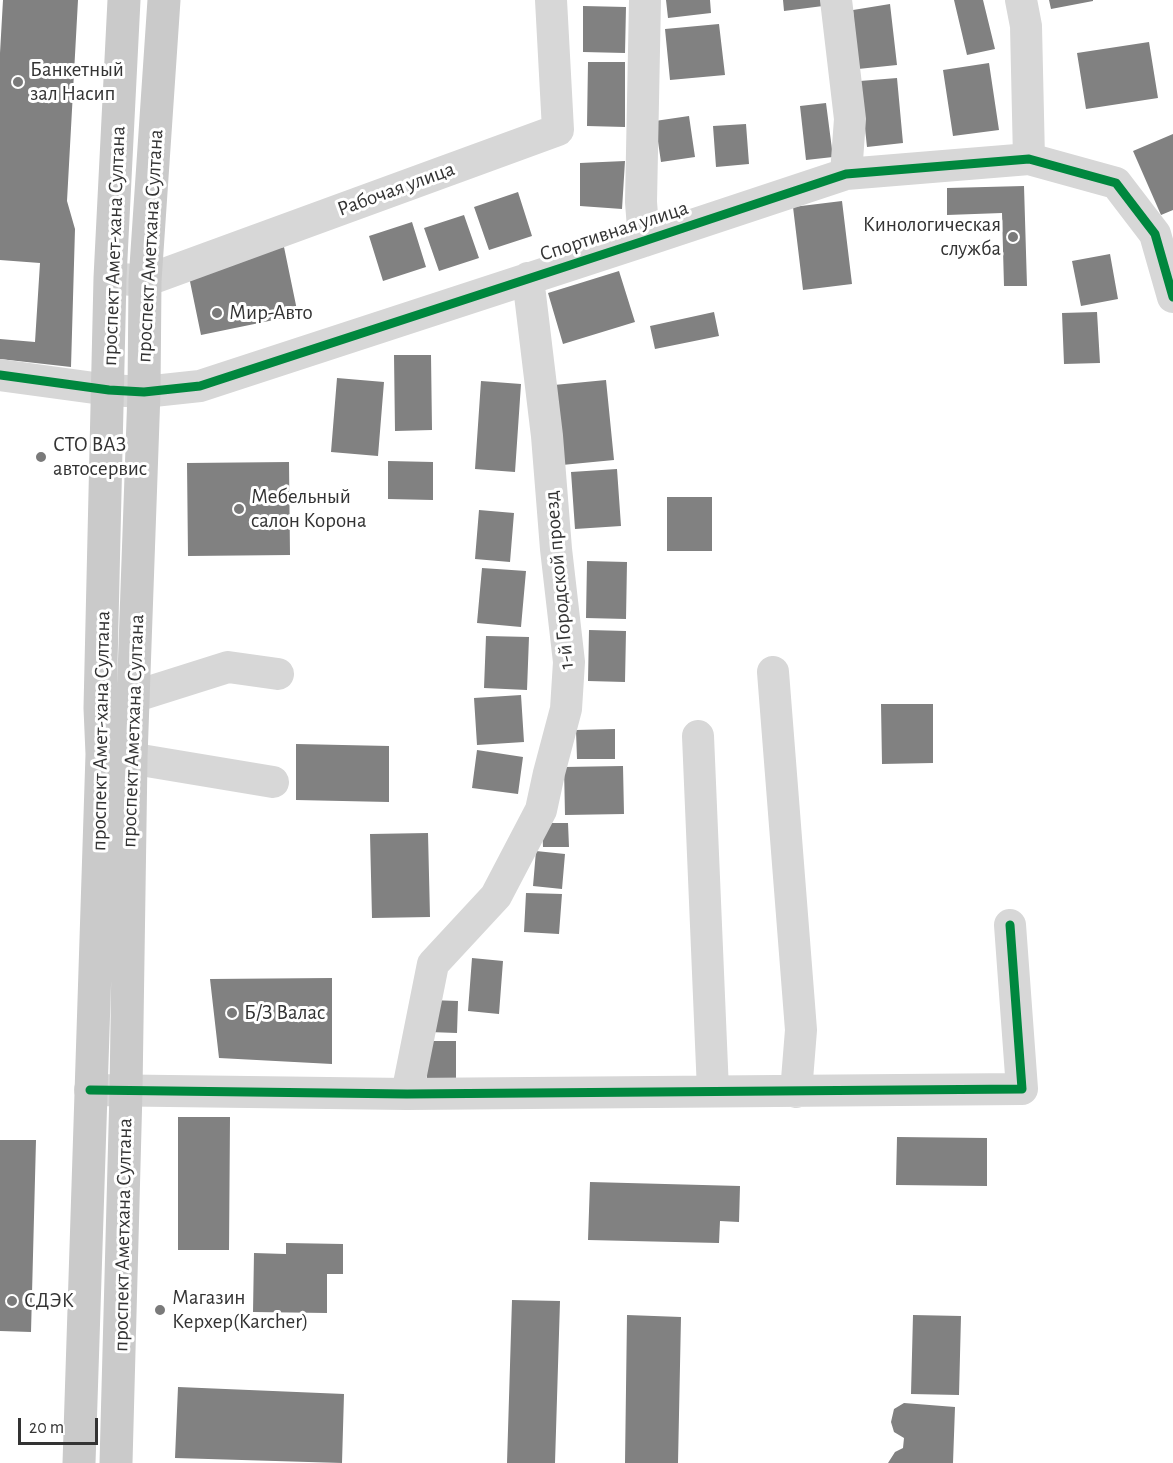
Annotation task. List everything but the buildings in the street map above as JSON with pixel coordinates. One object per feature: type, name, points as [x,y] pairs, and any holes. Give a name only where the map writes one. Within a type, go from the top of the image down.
[{"type":"main road","name":"проспект Амет-хана Султана","points":[[79,1463],[90,1090],[116,756],[101,698],[110,278],[124,0]]},
{"type":"main road","name":"проспект Аметхана Султана","points":[[116,1463],[126,1091],[116,756],[133,697],[144,392],[145,281],[164,0]]},
{"type":"street","name":"Рабочая улица","points":[[110,278],[145,281],[558,130],[551,0]]},
{"type":"street","points":[[644,241],[641,202],[645,0]]},
{"type":"street","points":[[836,0],[850,119],[846,174]]},
{"type":"street","points":[[1021,0],[1026,26],[1029,159]]},
{"type":"street","name":"Спортивная улица","points":[[0,375],[109,390],[144,392],[200,386],[846,174],[1029,159],[1116,183],[1155,234],[1173,297]]},
{"type":"street","name":"1-й Городской проезд","points":[[407,1094],[433,964],[496,896],[542,810],[549,772],[566,710],[569,662],[556,549],[547,436],[528,278]]},
{"type":"street","points":[[101,698],[133,697],[228,667],[278,674]]},
{"type":"street","points":[[773,672],[801,1030],[796,1092]]},
{"type":"street","points":[[698,736],[713,1091]]},
{"type":"street","points":[[116,756],[273,783]]},
{"type":"street","points":[[90,1090],[407,1094],[1022,1089],[1010,925]]},
{"type":"cycle path","points":[[0,375],[109,390],[144,392],[200,386],[846,174],[1029,159],[1116,183],[1155,234],[1173,297]]},
{"type":"cycle path","points":[[90,1090],[407,1094],[1022,1089],[1010,925]]},
{"type":"place","name":"Банкетный зал Насип","points":[[18,82]]},
{"type":"place","name":"Кинологическая служба","points":[[1013,237]]},
{"type":"place","name":"Мир-Авто","points":[[217,313]]},
{"type":"place","name":"СТО ВАЗ автосервис","points":[[41,457]]},
{"type":"place","name":"Мебельный салон Корона","points":[[239,509]]},
{"type":"place","name":"Б/З Валас","points":[[232,1013]]},
{"type":"place","name":"СДЭК","points":[[12,1301]]},
{"type":"place","name":"Магазин Керхер(Karcher)","points":[[160,1310]]}]
